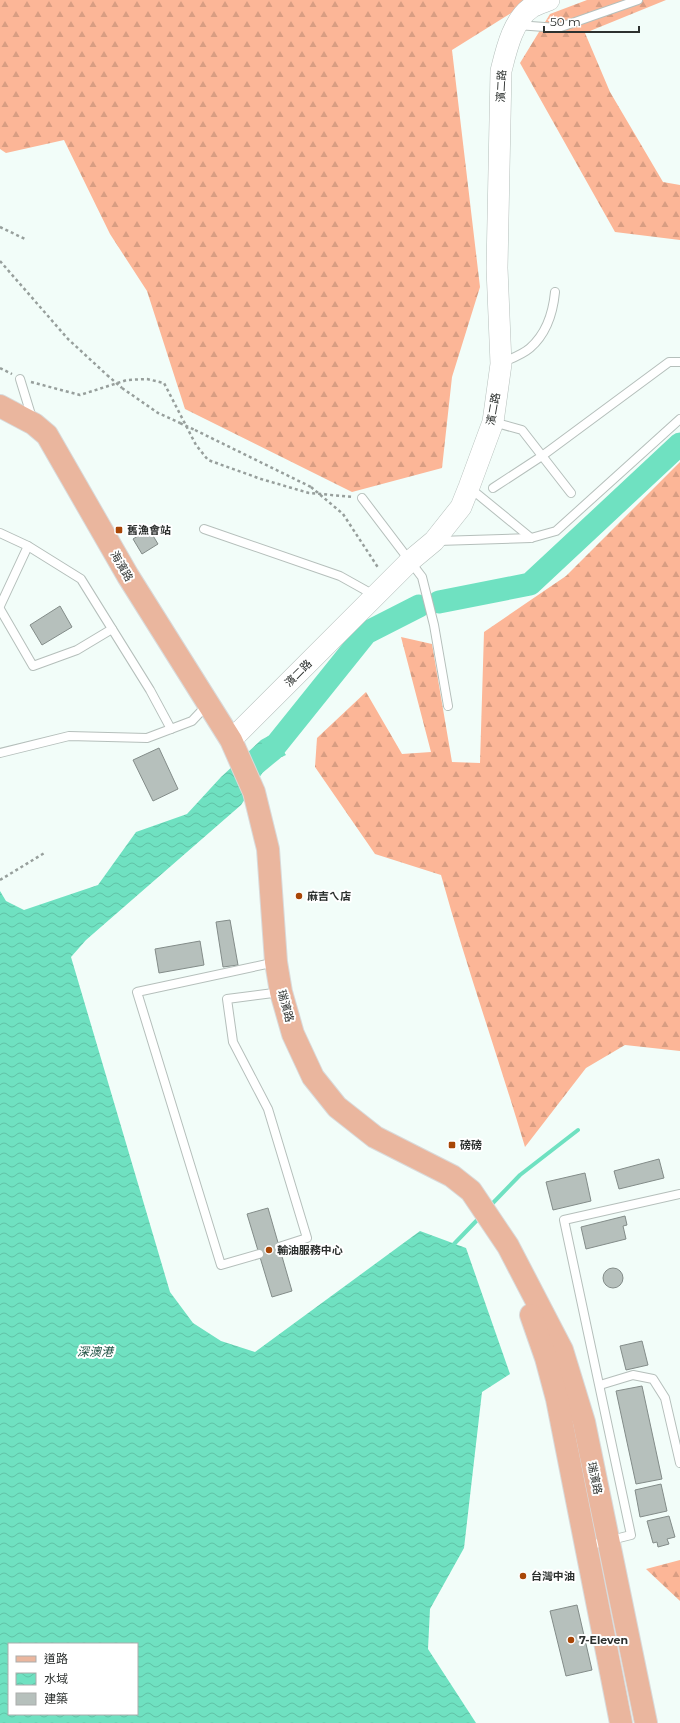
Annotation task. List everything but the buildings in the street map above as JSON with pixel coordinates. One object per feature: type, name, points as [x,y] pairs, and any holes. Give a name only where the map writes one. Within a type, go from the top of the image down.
[{"type":"main road","name":"海濱路","points":[[0,406],[34,424],[47,435],[128,576],[236,749]]},
{"type":"main road","name":"瑞濱路","points":[[236,749],[254,792],[268,849],[276,962],[281,992],[293,1034],[313,1077],[336,1107],[375,1137],[452,1176],[471,1191],[508,1246],[562,1350],[574,1385],[584,1422],[646,1723]]},
{"type":"main road","name":"瑞濱路","points":[[508,1246],[551,1379],[621,1723]]},
{"type":"street","name":"濱二路","points":[[236,749],[375,595],[410,560],[434,541],[461,506],[469,487],[493,422],[501,364],[497,268],[501,71],[508,42],[516,25],[531,7],[550,0]]},
{"type":"lane","points":[[516,25],[558,28],[638,0]]},
{"type":"lane","points":[[501,364],[529,349],[541,335],[553,311],[555,292]]},
{"type":"lane","points":[[493,488],[542,456],[670,362],[680,362]]},
{"type":"lane","points":[[20,379],[34,424]]},
{"type":"lane","points":[[434,541],[531,538],[556,530],[680,419]]},
{"type":"lane","points":[[493,422],[522,430],[571,493]]},
{"type":"lane","points":[[469,487],[531,538]]},
{"type":"lane","points":[[362,498],[422,577],[434,625],[448,706]]},
{"type":"lane","points":[[204,529],[340,576],[375,595]]},
{"type":"lane","points":[[0,533],[28,546],[81,579],[150,690],[171,729]]},
{"type":"lane","points":[[0,606],[28,546]]},
{"type":"lane","points":[[0,609],[33,666],[77,650],[112,629]]},
{"type":"lane","points":[[0,753],[69,736],[147,738],[192,721],[208,703]]},
{"type":"lane","points":[[259,1254],[221,1265],[137,992],[276,962]]},
{"type":"lane","points":[[279,1247],[307,1238],[268,1109],[234,1042],[227,999],[281,992]]},
{"type":"lane","points":[[586,1546],[631,1535],[564,1220],[680,1194]]},
{"type":"lane","points":[[600,1385],[633,1375],[653,1379],[665,1398],[680,1463]]},
{"type":"path","points":[[0,227],[25,239]]},
{"type":"path","points":[[0,261],[68,339],[122,388],[158,413],[311,487],[343,514],[380,570]]},
{"type":"path","points":[[0,368],[20,379],[80,395],[127,380],[147,379],[164,383],[196,445],[208,460],[261,479],[309,493],[362,498]]},
{"type":"path","points":[[0,880],[46,852]]},
{"type":"green space","points":[[0,0],[532,0],[452,50],[480,287],[452,377],[442,468],[352,492],[185,409],[147,291],[110,234],[64,140],[6,153],[0,149]]},
{"type":"green space","points":[[587,0],[666,0],[585,33],[610,92],[663,182],[680,185],[680,240],[615,232],[520,63],[550,14]]},
{"type":"green space","points":[[680,462],[680,1051],[625,1045],[586,1068],[525,1147],[441,875],[375,854],[315,767],[317,738],[366,692],[402,754],[431,752],[401,637],[432,644],[452,762],[480,763],[484,632],[566,576]]},
{"type":"green space","points":[[680,1560],[680,1601],[646,1569]]},
{"type":"water","name":"深澳港","points":[[272,734],[286,755],[269,763],[241,805],[86,940],[71,957],[170,1292],[193,1323],[221,1341],[255,1352],[420,1231],[466,1248],[510,1374],[482,1392],[464,1548],[430,1609],[428,1649],[476,1723],[0,1723],[0,891],[6,901],[24,910],[98,885],[136,832],[187,814],[221,777],[261,740]]},
{"type":"waterway","points":[[439,602],[530,584],[680,444]]},
{"type":"waterway","points":[[255,764],[272,750],[366,633],[419,606]]},
{"type":"waterway","points":[[489,1207],[520,1175],[578,1130]]},
{"type":"waterway","points":[[454,1244],[481,1216]]},
{"type":"place","name":"舊漁會站","points":[[119,530]]},
{"type":"place","name":"麻吉ㄟ店","points":[[299,896]]},
{"type":"place","name":"磅磅","points":[[452,1145]]},
{"type":"place","name":"輸油服務中心","points":[[269,1250]]},
{"type":"place","name":"台灣中油","points":[[523,1576]]},
{"type":"place","name":"7-Eleven","points":[[571,1640]]}]
